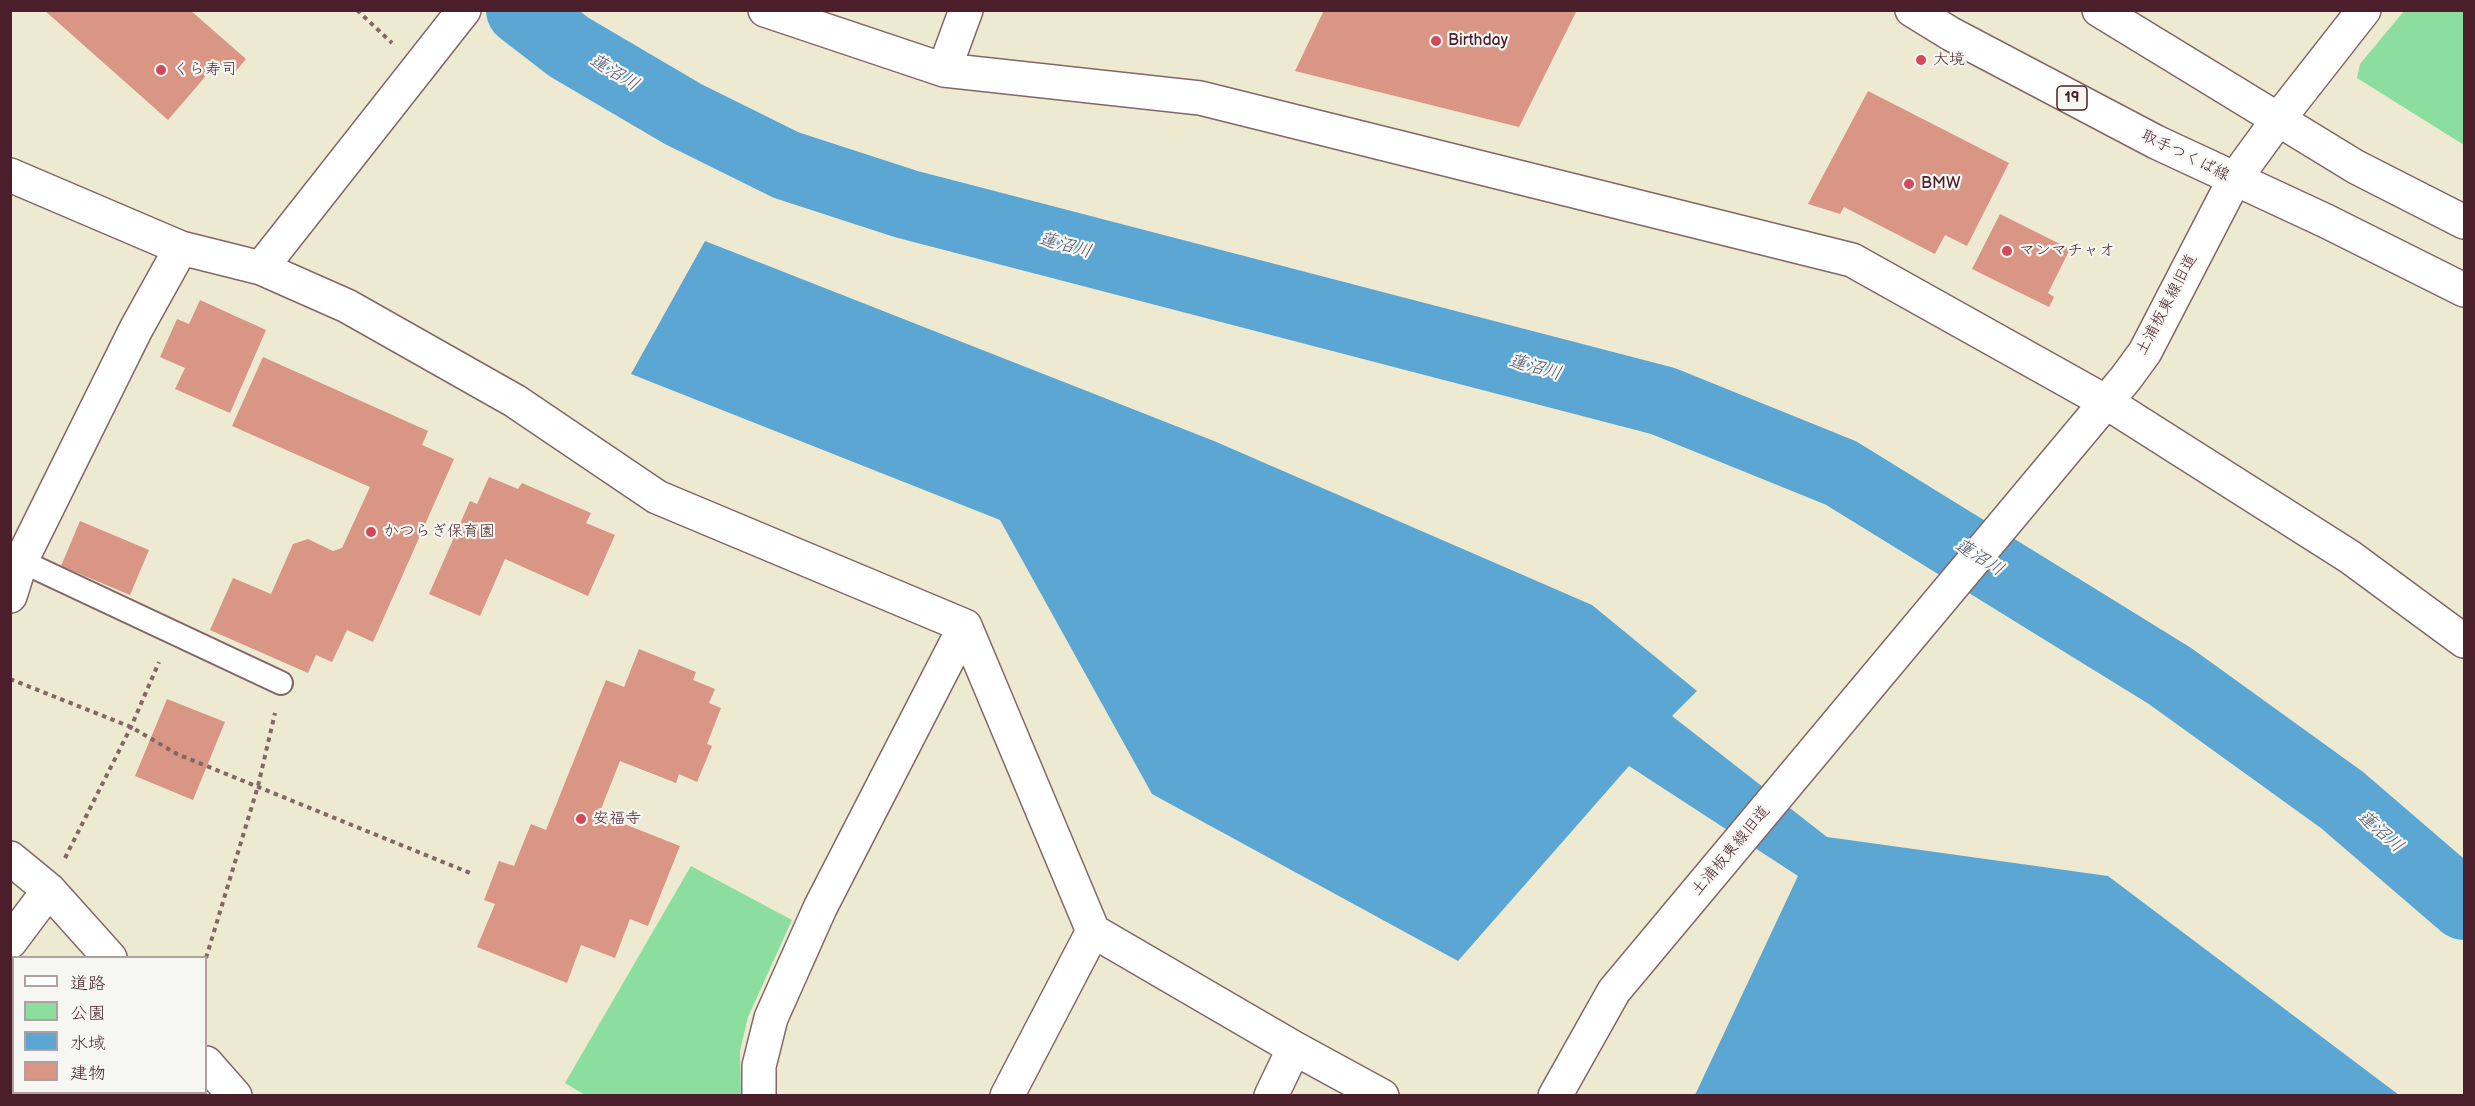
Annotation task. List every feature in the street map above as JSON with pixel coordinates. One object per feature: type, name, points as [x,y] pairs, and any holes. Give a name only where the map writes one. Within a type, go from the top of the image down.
[{"type":"street","points":[[765,10],[944,70],[1200,98],[1852,260],[2106,402],[2350,557],[2464,641]]},
{"type":"street","points":[[944,70],[966,10]]},
{"type":"street","name":"取手つくば線","points":[[1912,10],[1951,34],[2156,142],[2326,221],[2464,290]]},
{"type":"street","points":[[2099,10],[2277,121],[2356,167],[2464,222]]},
{"type":"street","points":[[2277,121],[2364,10]]},
{"type":"street","points":[[261,268],[455,22]]},
{"type":"street","name":"土浦板東線旧道","points":[[1555,1095],[1614,991],[2106,402],[2145,352],[2234,180],[2277,121]]},
{"type":"street","points":[[10,175],[181,248],[261,268],[347,306],[515,401],[657,497],[964,626],[1093,930],[1294,1048],[1382,1095]]},
{"type":"street","points":[[10,596],[21,561],[136,329],[181,248]]},
{"type":"street","points":[[759,1095],[759,1066],[771,1018],[820,908],[964,626]]},
{"type":"street","points":[[10,858],[49,890],[109,956]]},
{"type":"street","points":[[10,942],[49,890]]},
{"type":"street","points":[[1007,1095],[1093,930]]},
{"type":"street","points":[[1271,1095],[1294,1048]]},
{"type":"street","points":[[207,1064],[235,1095]]},
{"type":"lane","points":[[21,561],[281,683]]},
{"type":"path","points":[[357,10],[401,51]]},
{"type":"path","points":[[49,890],[131,727],[172,630]]},
{"type":"path","points":[[10,679],[131,727],[177,754],[470,873]]},
{"type":"path","points":[[207,956],[258,786],[281,683]]},
{"type":"green space","points":[[2404,11],[2464,11],[2464,145],[2357,78],[2360,64]]},
{"type":"green space","points":[[691,866],[792,920],[748,1017],[740,1051],[741,1095],[585,1095],[565,1083]]},
{"type":"water","points":[[705,241],[1214,441],[1592,605],[1697,691],[1672,716],[1827,837],[2108,876],[2399,1095],[1695,1095],[1798,876],[1629,766],[1458,961],[1152,794],[1000,520],[631,374]]},
{"type":"building","name":"くら寿司","points":[[44,10],[190,10],[246,59],[232,76],[217,63],[168,120]]},
{"type":"building","name":"Birthday","points":[[1324,10],[1577,10],[1519,127],[1295,71]]},
{"type":"building","name":"BMW","points":[[1868,91],[2009,163],[1967,246],[1945,235],[1935,254],[1844,207],[1840,214],[1808,204]]},
{"type":"building","points":[[2000,214],[2070,249],[2048,293],[2054,297],[2049,307],[1972,269]]},
{"type":"building","points":[[200,300],[266,330],[230,413],[175,389],[185,368],[160,357],[177,319],[189,324]]},
{"type":"building","points":[[263,357],[428,431],[422,445],[454,459],[373,642],[347,630],[332,662],[316,655],[308,673],[210,630],[233,578],[271,594],[293,544],[308,539],[333,551],[342,548],[370,487],[232,426]]},
{"type":"building","points":[[489,477],[518,489],[522,483],[591,513],[586,523],[615,535],[588,596],[505,559],[480,616],[429,594],[470,501],[477,504]]},
{"type":"building","points":[[80,521],[149,550],[130,595],[61,566]]},
{"type":"building","name":"安福寺","points":[[639,649],[696,672],[693,680],[715,689],[709,703],[721,708],[707,744],[712,746],[697,782],[679,774],[676,783],[620,761],[599,814],[680,846],[648,926],[630,919],[615,958],[581,945],[567,983],[477,947],[495,904],[484,900],[499,861],[514,866],[531,824],[546,830],[606,680],[624,687]]},
{"type":"building","points":[[167,699],[225,722],[193,800],[135,776]]},
{"type":"waterway","name":"蓮沼川","points":[[521,10],[569,47],[683,114],[786,165],[906,204],[1663,401],[1841,473],[2170,676],[2342,800],[2464,905]]},
{"type":"place","name":"Birthday","points":[[1436,41]]},
{"type":"place","name":"大境","points":[[1921,60]]},
{"type":"place","name":"くら寿司","points":[[161,70]]},
{"type":"place","name":"BMW","points":[[1909,184]]},
{"type":"place","name":"マンマチャオ","points":[[2007,251]]},
{"type":"place","name":"かつらぎ保育園","points":[[371,532]]},
{"type":"place","name":"安福寺","points":[[581,819]]}]
